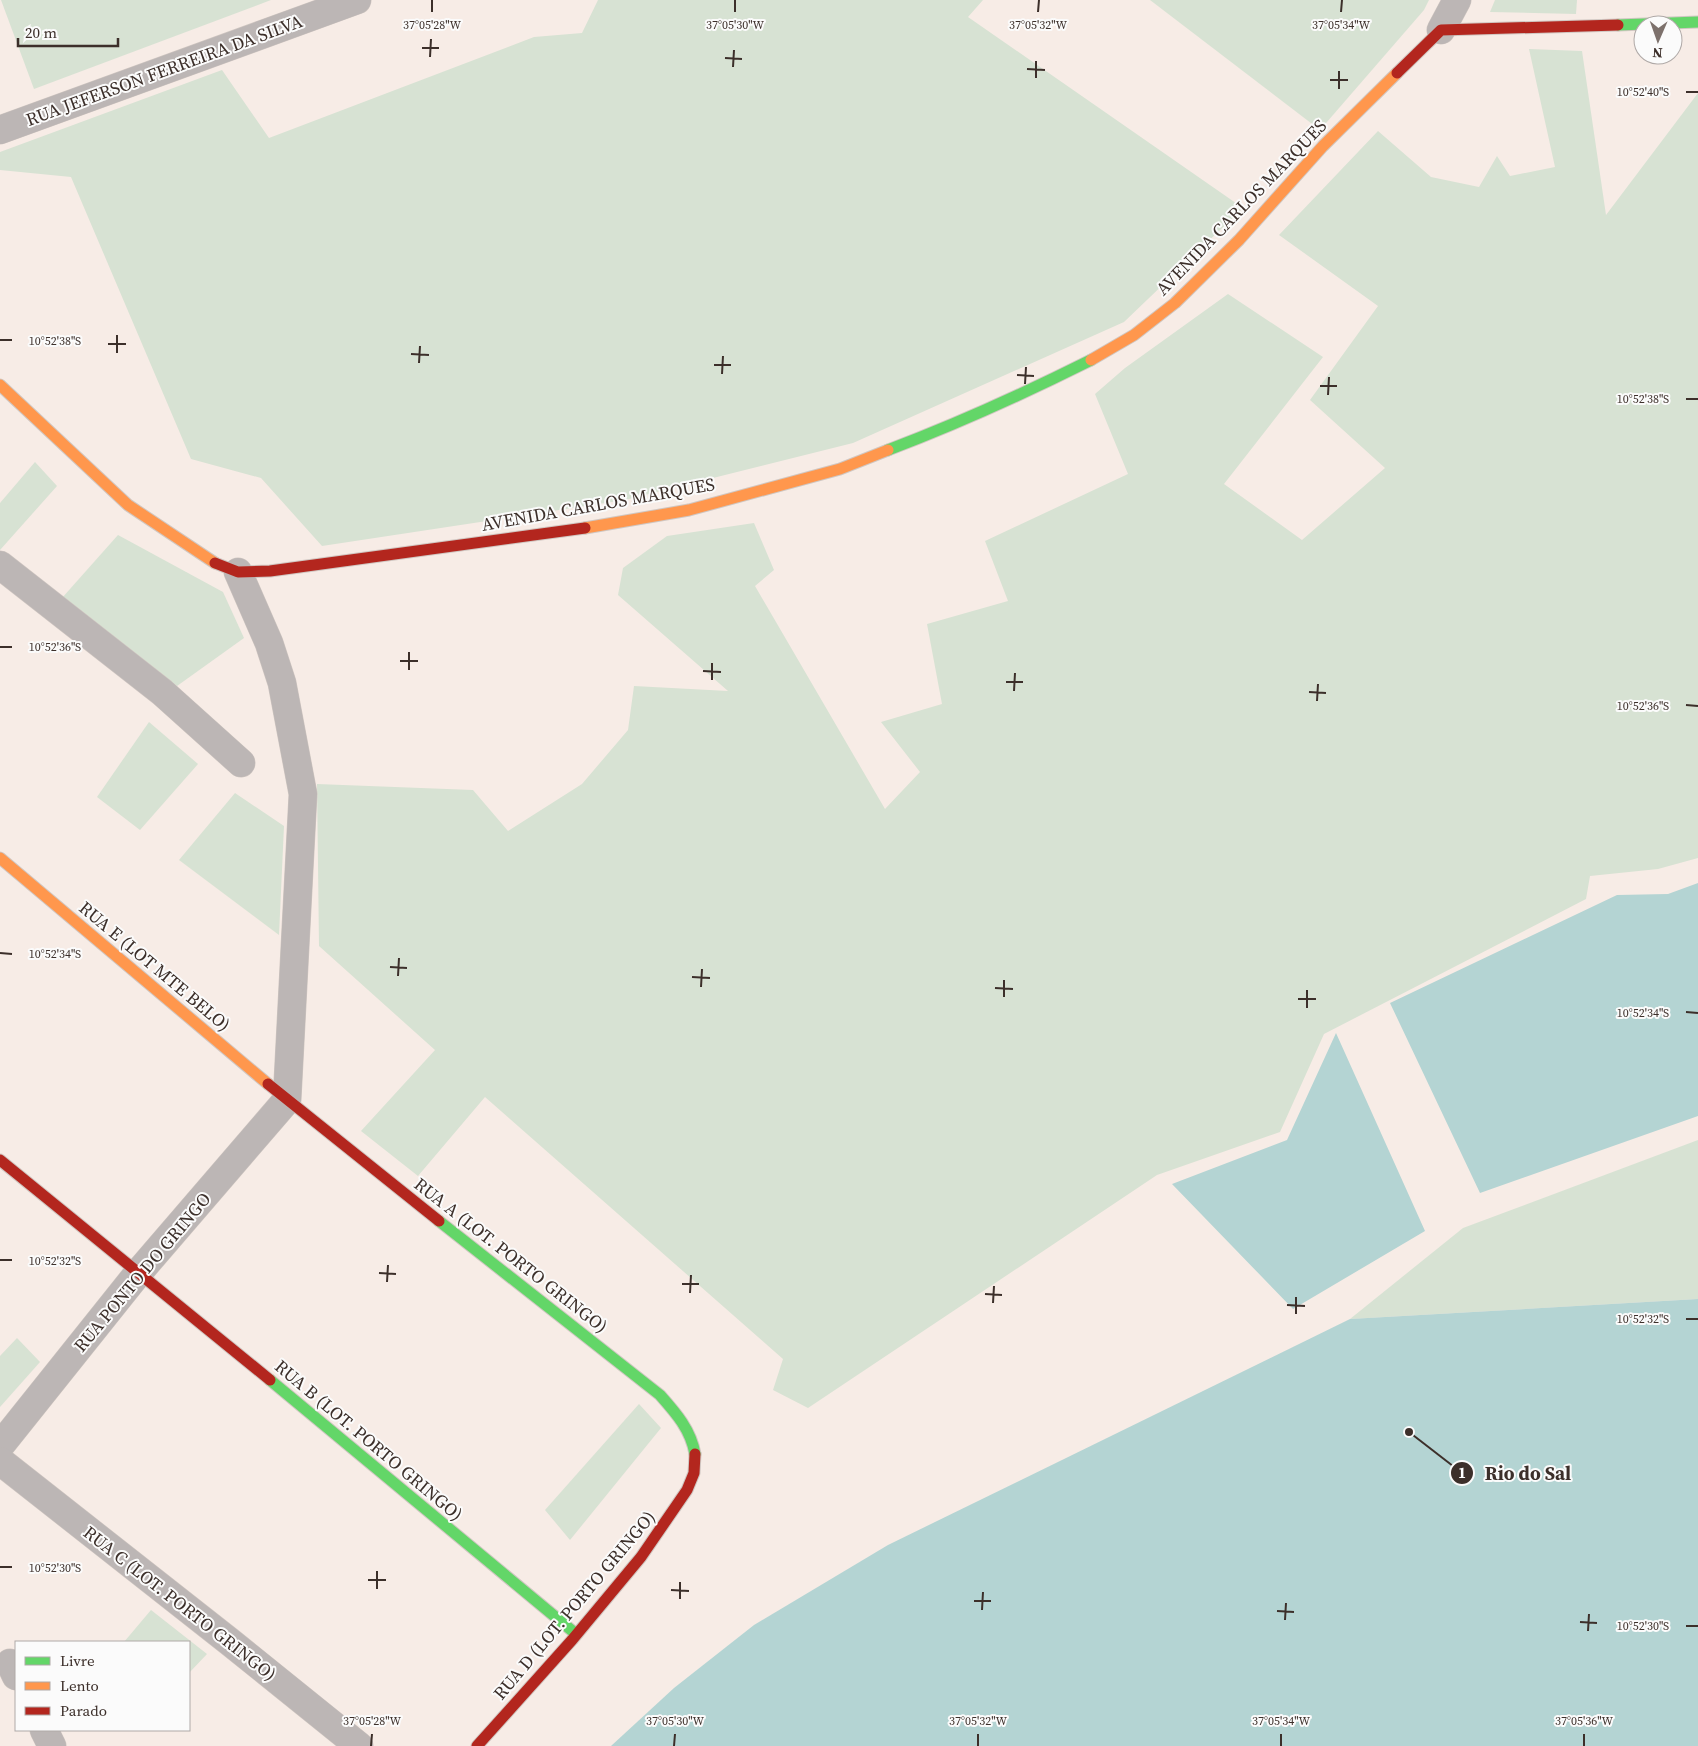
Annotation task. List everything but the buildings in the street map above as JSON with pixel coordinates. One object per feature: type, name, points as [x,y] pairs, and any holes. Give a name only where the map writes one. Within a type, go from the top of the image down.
[{"type":"street","name":"RUA JEFERSON FERREIRA DA SILVA","points":[[0,130],[357,0]]},
{"type":"street","points":[[1457,0],[1441,30],[1698,22]]},
{"type":"street","name":"AVENIDA CARLOS MARQUES","points":[[0,385],[128,504],[202,555],[220,566],[238,572],[270,571],[364,559],[580,529],[689,510],[840,469],[928,435],[1024,393],[1090,360],[1134,335],[1175,302],[1238,240],[1323,146],[1441,30]]},
{"type":"street","points":[[0,565],[162,692],[241,763]]},
{"type":"street","points":[[238,572],[269,642],[282,683],[303,794],[287,1100]]},
{"type":"street","name":"RUA E (LOT MTE BELO)","points":[[0,858],[287,1100]]},
{"type":"street","name":"RUA PONTO DO GRINGO","points":[[0,1446],[139,1272],[287,1100]]},
{"type":"street","name":"RUA A (LOT. PORTO GRINGO)","points":[[287,1100],[660,1396],[679,1414],[689,1433],[695,1451]]},
{"type":"street","name":"RUA B (LOT. PORTO GRINGO)","points":[[0,1160],[139,1272],[576,1634]]},
{"type":"street","name":"RUA D (LOT. PORTO GRINGO)","points":[[477,1746],[576,1634],[644,1553],[680,1502],[695,1466],[695,1451]]},
{"type":"street","name":"RUA C (LOT. PORTO GRINGO)","points":[[0,1461],[359,1746]]},
{"type":"street","points":[[44,1731],[52,1746]]},
{"type":"green space","points":[[1,0],[271,0],[34,89]]},
{"type":"green space","points":[[598,0],[983,0],[968,17],[1243,208],[1124,322],[853,443],[625,500],[322,546],[261,478],[191,459],[71,177],[0,170],[0,152],[222,70],[269,138],[534,37],[582,33]]},
{"type":"green space","points":[[1150,0],[1429,0],[1424,10],[1320,130]]},
{"type":"green space","points":[[1495,0],[1577,0],[1576,14],[1490,12]]},
{"type":"green space","points":[[1529,49],[1582,51],[1606,215],[1698,93],[1698,858],[1658,869],[1590,876],[1586,899],[1324,1034],[1280,1132],[1157,1175],[808,1408],[773,1390],[783,1359],[485,1097],[418,1176],[361,1131],[435,1050],[319,946],[317,784],[473,790],[508,831],[582,784],[628,730],[634,686],[728,691],[618,595],[623,568],[667,536],[754,523],[774,570],[755,586],[885,809],[920,772],[881,722],[942,704],[927,624],[1008,601],[985,541],[1128,474],[1095,394],[1125,368],[1228,294],[1323,357],[1224,484],[1302,540],[1385,468],[1310,400],[1378,306],[1279,235],[1378,131],[1431,177],[1479,187],[1497,156],[1510,176],[1555,167]]},
{"type":"green space","points":[[35,462],[57,486],[0,550],[0,503]]},
{"type":"green space","points":[[118,535],[223,592],[244,638],[177,686],[62,598]]},
{"type":"green space","points":[[149,722],[198,764],[140,830],[97,797]]},
{"type":"green space","points":[[235,793],[284,826],[279,935],[179,860]]},
{"type":"green space","points":[[1698,1140],[1698,1299],[1350,1319],[1463,1228]]},
{"type":"green space","points":[[17,1338],[40,1362],[0,1407],[0,1356]]},
{"type":"green space","points":[[639,1404],[661,1428],[570,1540],[545,1510]]},
{"type":"green space","points":[[151,1610],[207,1654],[190,1672],[190,1641],[125,1641]]},
{"type":"water","points":[[1698,883],[1698,1116],[1480,1193],[1390,1003],[1617,895],[1668,894]]},
{"type":"water","points":[[1336,1033],[1425,1231],[1293,1309],[1172,1184],[1287,1140]]},
{"type":"water","points":[[1698,1299],[1698,1746],[611,1746],[674,1688],[754,1625],[888,1545],[1350,1319]]},
{"type":"traffic: fast","points":[[1618,25],[1698,22]]},
{"type":"traffic: fast","points":[[888,450],[991,408],[1091,360]]},
{"type":"traffic: fast","points":[[439,1221],[660,1395],[677,1415],[686,1430],[695,1454]]},
{"type":"traffic: fast","points":[[270,1380],[576,1634]]},
{"type":"traffic: slow","points":[[1091,360],[1134,335],[1175,303],[1239,240],[1323,146],[1397,73]]},
{"type":"traffic: slow","points":[[0,385],[128,505],[215,563]]},
{"type":"traffic: slow","points":[[585,528],[689,510],[840,469],[888,450]]},
{"type":"traffic: slow","points":[[0,858],[268,1084]]},
{"type":"traffic: jam","points":[[1397,73],[1441,30],[1618,25]]},
{"type":"traffic: jam","points":[[215,563],[238,572],[270,571],[585,528]]},
{"type":"traffic: jam","points":[[268,1084],[439,1221]]},
{"type":"traffic: jam","points":[[0,1160],[270,1380]]},
{"type":"traffic: jam","points":[[477,1746],[572,1640],[641,1557],[687,1490],[694,1473],[695,1454]]},
{"type":"place","name":"Rio do Sal","points":[[1409,1432]]}]
